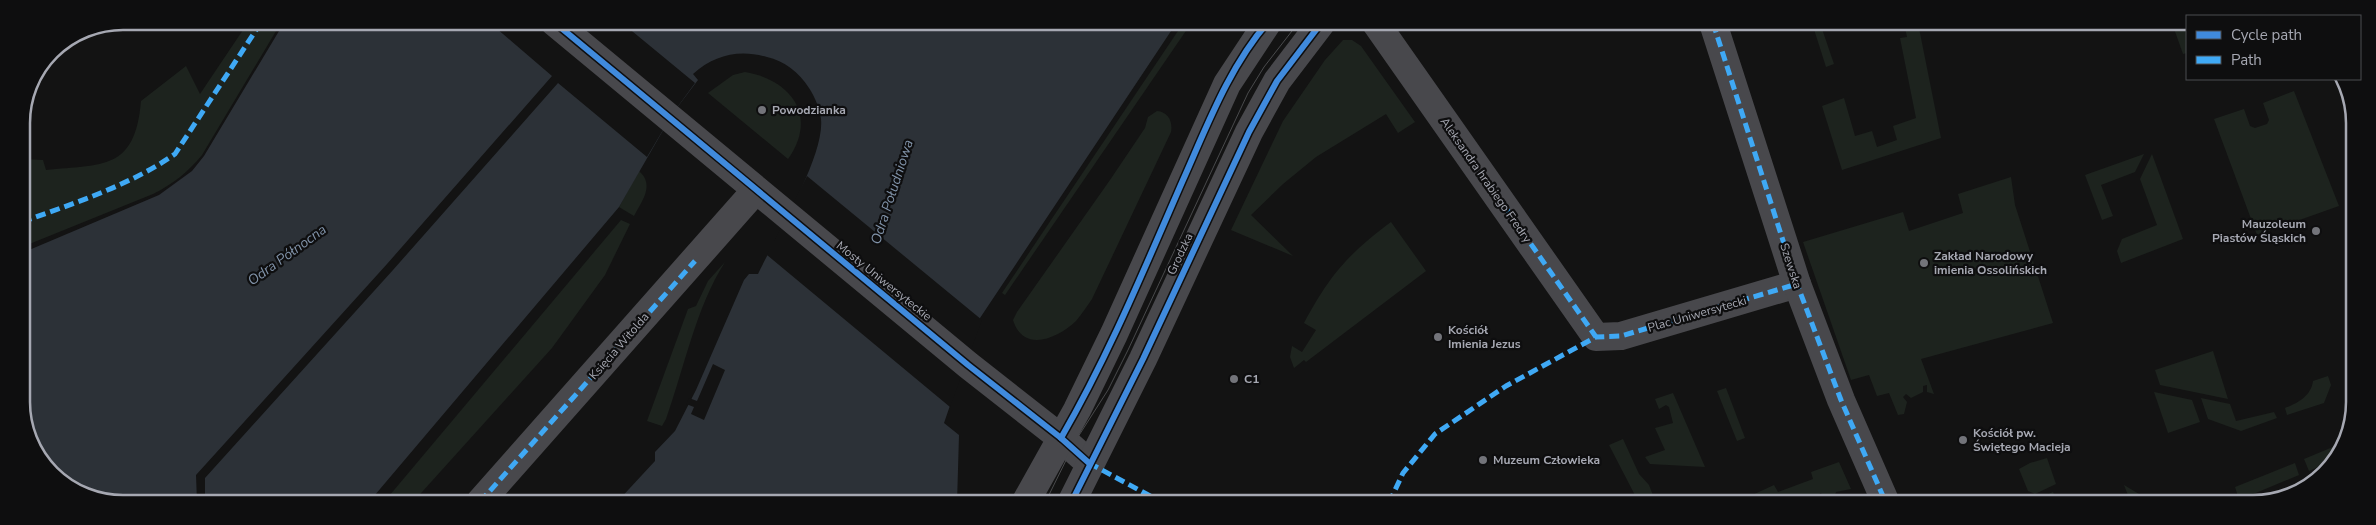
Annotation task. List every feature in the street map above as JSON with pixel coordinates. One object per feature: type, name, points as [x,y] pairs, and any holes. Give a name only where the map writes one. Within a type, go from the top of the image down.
[{"type":"street","name":"Mosty Uniwersyteckie","points":[[564,30],[968,365],[1062,438],[1089,464]]},
{"type":"street","points":[[1030,495],[1062,438],[1114,334],[1227,84],[1263,30]]},
{"type":"street","name":"Grodzka","points":[[1075,495],[1143,359],[1249,132],[1278,81],[1316,30]]},
{"type":"street","name":"Aleksandra hrabiego Fredry","points":[[1381,30],[1596,337]]},
{"type":"street","name":"Szewska","points":[[1716,30],[1797,284],[1841,400],[1883,495]]},
{"type":"street","name":"Księcia Witolda","points":[[486,495],[756,190]]},
{"type":"street","name":"Plac Uniwersytecki","points":[[1596,337],[1621,336],[1797,284]]},
{"type":"shaded area","points":[[243,30],[277,30],[202,155],[180,177],[153,194],[30,244],[30,159],[43,160],[46,170],[84,167],[113,160],[123,152],[132,140],[138,124],[141,101],[186,66],[200,94]]},
{"type":"shaded area","points":[[1179,30],[1187,30],[1005,295],[1002,293]]},
{"type":"shaded area","points":[[1814,30],[1822,30],[1834,64],[1826,67]]},
{"type":"shaded area","points":[[1906,30],[1919,30],[1941,138],[1842,170],[1822,106],[1844,98],[1855,136],[1872,131],[1877,147],[1897,140],[1893,126],[1916,118],[1900,38],[1907,37]]},
{"type":"shaded area","points":[[2174,30],[2186,30],[2186,53],[2183,54]]},
{"type":"shaded area","points":[[1343,40],[1352,40],[1361,46],[1415,122],[1398,133],[1386,114],[1316,157],[1283,184],[1251,215],[1293,256],[1231,230],[1283,121],[1325,60]]},
{"type":"shaded area","points":[[745,72],[762,76],[776,83],[787,92],[795,103],[800,115],[801,129],[797,144],[788,159],[708,93],[733,75]]},
{"type":"shaded area","points":[[2294,91],[2339,206],[2257,235],[2214,119],[2244,109],[2250,126],[2255,128],[2267,124],[2269,120],[2263,103]]},
{"type":"shaded area","points":[[1157,111],[1164,113],[1169,118],[1171,132],[1092,299],[1076,321],[1060,333],[1041,340],[1032,340],[1024,337],[1013,320],[1017,312],[1145,128],[1148,117]]},
{"type":"shaded area","points":[[2144,154],[2135,172],[2101,185],[2113,216],[2102,220],[2085,175]]},
{"type":"shaded area","points":[[2152,154],[2183,239],[2121,263],[2117,251],[2122,239],[2157,225],[2140,179]]},
{"type":"shaded area","points":[[639,171],[644,176],[647,187],[646,193],[634,216],[619,207]]},
{"type":"shaded area","points":[[2011,177],[2015,205],[2053,323],[1921,359],[1934,394],[1927,392],[1927,385],[1923,386],[1923,392],[1911,398],[1906,394],[1903,397],[1907,402],[1904,414],[1898,415],[1889,393],[1877,396],[1869,375],[1851,380],[1803,242],[1903,212],[1909,231],[1963,213],[1958,194]]},
{"type":"shaded area","points":[[621,220],[630,224],[605,275],[552,348],[419,495],[390,495]]},
{"type":"shaded area","points":[[1391,222],[1426,271],[1306,362],[1304,360],[1294,368],[1290,357],[1292,346],[1302,352],[1316,330],[1304,323],[1322,292],[1351,256]]},
{"type":"shaded area","points":[[725,262],[698,318],[666,419],[662,426],[647,421],[688,309],[696,306],[708,281]]},
{"type":"shaded area","points":[[2213,351],[2228,399],[2160,385],[2155,370]]},
{"type":"shaded area","points":[[2328,376],[2331,385],[2324,403],[2287,415],[2285,408],[2307,395],[2313,381]]},
{"type":"shaded area","points":[[1726,388],[1745,438],[1737,441],[1717,391]]},
{"type":"shaded area","points":[[2154,392],[2192,400],[2200,422],[2168,433]]},
{"type":"shaded area","points":[[1673,393],[1705,467],[1650,464],[1645,457],[1665,450],[1655,428],[1673,423],[1669,407],[1666,405],[1659,409],[1655,399]]},
{"type":"shaded area","points":[[2201,398],[2230,404],[2236,421],[2274,412],[2277,418],[2241,431],[2208,419]]},
{"type":"shaded area","points":[[1623,439],[1639,474],[1649,485],[1653,495],[1635,495],[1609,445]]},
{"type":"shaded area","points":[[2334,446],[2320,466],[2309,471],[2304,459]]},
{"type":"shaded area","points":[[2047,458],[2056,484],[2035,494],[2028,491],[2019,469],[2030,463]]},
{"type":"shaded area","points":[[1839,462],[1851,489],[1836,492],[1835,495],[1822,495],[1821,493],[1818,495],[1752,495],[1774,485],[1778,492],[1813,479],[1811,472]]},
{"type":"shaded area","points":[[2295,463],[2299,475],[2251,495],[2237,495],[2235,487]]},
{"type":"shaded area","points":[[2124,485],[2141,495],[2128,495]]},
{"type":"water","points":[[280,30],[1172,30],[980,318],[944,423],[959,435],[957,495],[623,495],[655,461],[655,452],[675,431],[696,390],[744,280],[749,274],[758,274],[797,197],[815,154],[820,135],[821,119],[817,103],[809,88],[796,72],[785,64],[767,57],[747,54],[727,55],[718,58],[701,67],[693,74],[698,80],[673,113],[619,207],[375,495],[117,495],[93,490],[76,483],[49,459],[35,432],[32,420],[30,402],[30,250],[159,195],[192,171],[204,156]]},
{"type":"pier","points":[[498,30],[631,30],[695,83],[673,113],[647,157],[558,83],[393,270],[205,478],[205,495],[197,495],[196,475],[387,264],[552,76]]},
{"type":"pier","points":[[807,176],[982,320],[950,407],[767,255]]},
{"type":"pier","points":[[713,364],[725,370],[704,420],[691,414],[694,407],[686,404],[689,398],[697,401]]},
{"type":"tram line","points":[[1049,495],[1076,440],[1108,390],[1128,350],[1248,93],[1264,67],[1293,30]]},
{"type":"tram line","points":[[1716,30],[1797,284],[1841,400],[1883,495]]},
{"type":"marked path","points":[[30,219],[120,185],[175,154],[256,30]]},
{"type":"marked path","points":[[1715,30],[1797,284],[1841,400],[1883,495]]},
{"type":"marked path","points":[[1505,207],[1596,337]]},
{"type":"marked path","points":[[486,495],[695,261]]},
{"type":"marked path","points":[[1393,495],[1403,473],[1435,434],[1506,386],[1596,337],[1621,336],[1797,284]]},
{"type":"marked path","points":[[1089,463],[1148,495]]},
{"type":"cycle path","points":[[564,30],[1089,463]]},
{"type":"cycle path","points":[[1061,438],[1111,343],[1220,98],[1242,58],[1261,30]]},
{"type":"cycle path","points":[[1075,495],[1143,359],[1249,132],[1277,81],[1316,30]]},
{"type":"place","name":"Powodzianka","points":[[762,110]]},
{"type":"place","name":"Mauzoleum Piastów Śląskich","points":[[2316,231]]},
{"type":"place","name":"Zakład Narodowy imienia Ossolińskich","points":[[1924,263]]},
{"type":"place","name":"Kościół Imienia Jezus","points":[[1438,337]]},
{"type":"place","name":"C1","points":[[1234,379]]},
{"type":"place","name":"Kościół pw. Świętego Macieja","points":[[1963,440]]},
{"type":"place","name":"Muzeum Człowieka","points":[[1483,460]]},
{"type":"water label","name":"Odra Południowa","points":[[892,192]]},
{"type":"water label","name":"Odra Północna","points":[[287,255]]}]
